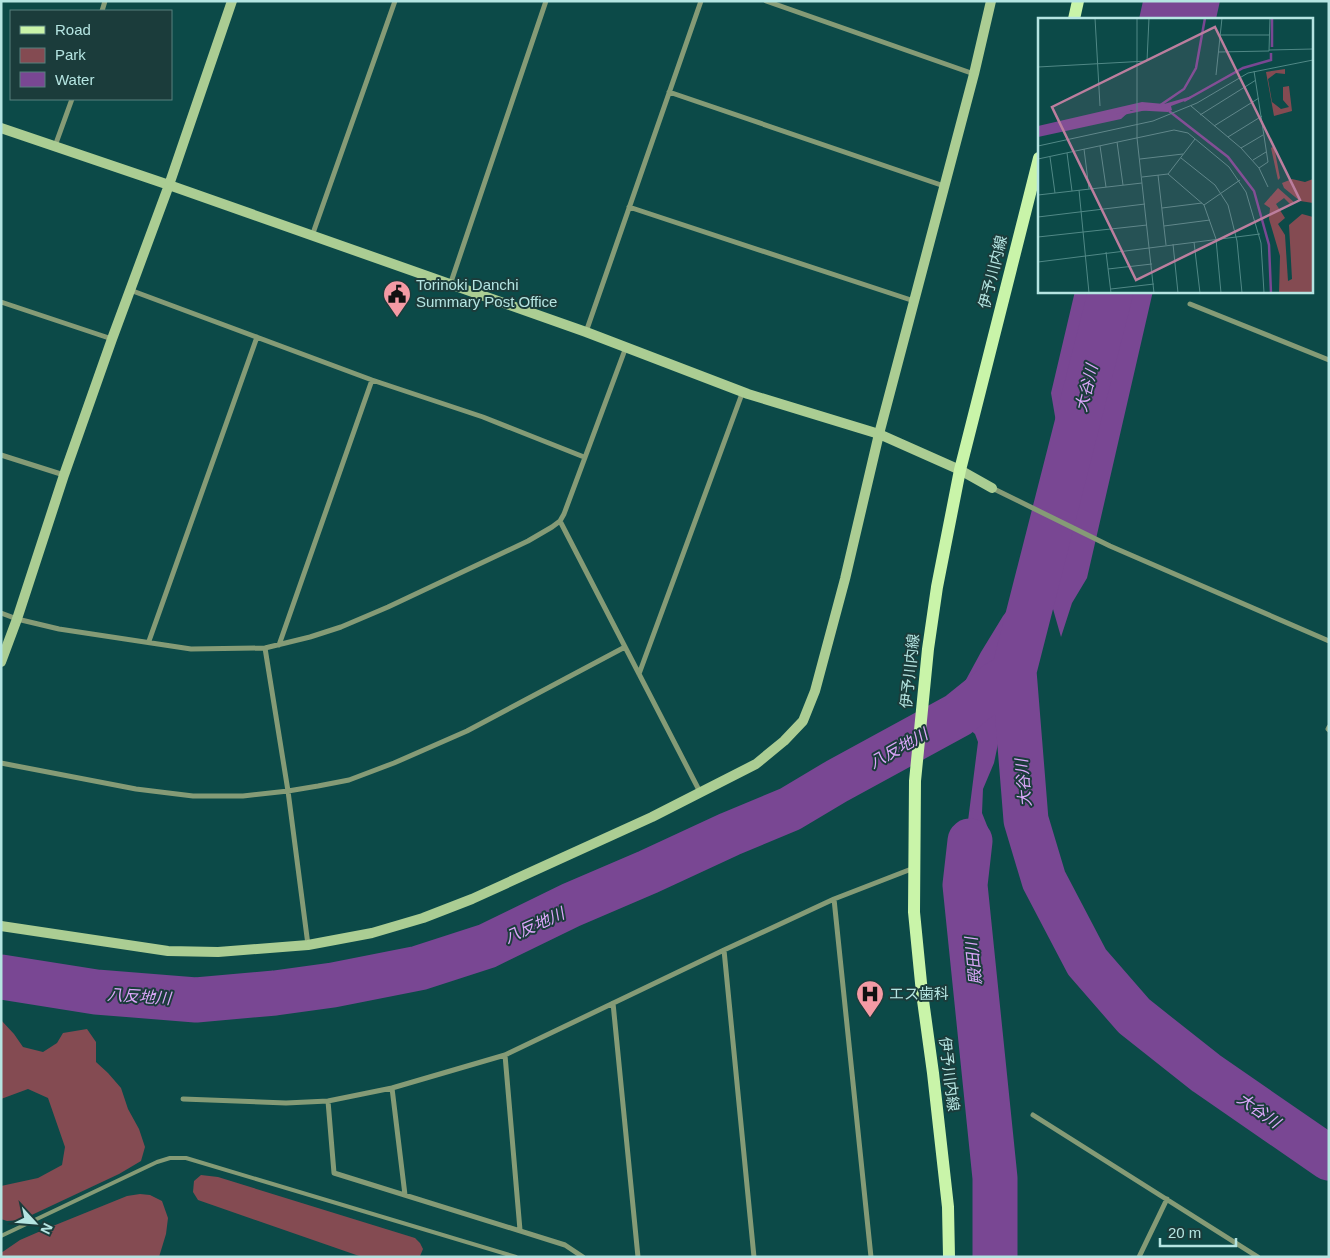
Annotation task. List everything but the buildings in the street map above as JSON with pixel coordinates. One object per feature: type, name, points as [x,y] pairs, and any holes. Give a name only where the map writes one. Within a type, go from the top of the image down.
[{"type":"main road","points":[[1074,18],[1078,1]]},
{"type":"main road","name":"伊予川内線","points":[[949,1257],[948,1207],[914,912],[915,781],[928,649],[937,587],[960,470],[1038,162]]},
{"type":"street","points":[[1,662],[64,475],[169,185],[232,1]]},
{"type":"street","points":[[312,236],[395,1]]},
{"type":"street","points":[[450,285],[546,1]]},
{"type":"street","points":[[586,332],[701,1]]},
{"type":"street","points":[[766,1],[974,74]]},
{"type":"street","points":[[1,926],[168,951],[218,952],[308,944],[372,933],[423,918],[472,899],[652,817],[756,764],[784,741],[803,721],[815,691],[845,579],[879,434],[974,74],[990,1]]},
{"type":"street","points":[[669,92],[944,186]]},
{"type":"street","points":[[55,146],[72,100]]},
{"type":"street","points":[[1,128],[586,332],[743,391],[879,434],[960,470],[992,488],[1110,546],[1329,641]]},
{"type":"street","points":[[629,206],[914,301]]},
{"type":"street","points":[[130,290],[372,380],[483,417],[584,457]]},
{"type":"street","points":[[1,302],[112,339]]},
{"type":"street","points":[[1190,304],[1329,360]]},
{"type":"street","points":[[149,641],[257,337]]},
{"type":"street","points":[[1,613],[17,619],[59,629],[149,641],[191,649],[265,648],[341,627],[388,607],[528,541],[560,520],[564,514],[626,347]]},
{"type":"street","points":[[279,645],[372,380]]},
{"type":"street","points":[[640,674],[743,391]]},
{"type":"street","points":[[1,455],[64,475]]},
{"type":"street","points":[[560,520],[700,793]]},
{"type":"street","points":[[1,763],[136,789],[192,796],[243,796],[288,791],[349,780],[467,732],[625,647]]},
{"type":"street","points":[[265,648],[288,791],[308,944]]},
{"type":"street","points":[[183,1099],[286,1103],[328,1101],[392,1088],[505,1055],[834,899],[914,867]]},
{"type":"street","points":[[834,899],[870,1257]]},
{"type":"street","points":[[724,950],[754,1257]]},
{"type":"street","points":[[613,1004],[638,1257]]},
{"type":"street","points":[[505,1055],[520,1230]]},
{"type":"street","points":[[392,1088],[405,1195]]},
{"type":"street","points":[[328,1101],[334,1173],[565,1245],[583,1257]]},
{"type":"street","points":[[1033,1115],[1258,1257]]},
{"type":"street","points":[[1139,1257],[1167,1199]]},
{"type":"lane","points":[[1,1236],[157,1162],[170,1158],[186,1158],[516,1257]]},
{"type":"green space","points":[[1,1020],[23,1047],[43,1052],[57,1043],[63,1033],[87,1029],[96,1042],[96,1062],[121,1088],[145,1147],[141,1161],[119,1174],[21,1220],[7,1221],[1,1219],[1,1186],[38,1178],[62,1165],[65,1147],[48,1098],[28,1089],[1,1099]]},
{"type":"green space","points":[[201,1175],[218,1177],[415,1238],[423,1249],[420,1256],[362,1257],[198,1200],[193,1192],[194,1181]]},
{"type":"green space","points":[[150,1195],[162,1201],[168,1218],[166,1234],[159,1257],[1,1257],[1,1253],[20,1240],[127,1196]]},
{"type":"water","points":[[1143,1],[1220,1],[1216,18],[1139,18]]},
{"type":"water","points":[[1075,292],[1153,292],[1087,578],[1072,603],[1061,637],[1053,609],[1048,615],[1040,640],[1009,703],[1003,720],[994,763],[983,789],[982,813],[988,828],[989,843],[977,839],[972,877],[973,902],[960,902],[960,884],[978,742],[975,734],[968,728],[957,728],[946,736],[949,711],[981,652],[1003,616],[1026,586],[1057,531],[1063,505],[1076,484],[1078,459],[1066,433],[1056,422],[1051,393]]},
{"type":"waterway","name":"大谷川","points":[[1111,292],[1014,671],[1026,820],[1044,880],[1087,962],[1134,1016],[1206,1073],[1329,1158]]},
{"type":"waterway","name":"八反地川","points":[[1,977],[96,992],[196,1000],[275,993],[333,985],[419,968],[487,946],[571,905],[790,809],[958,715],[999,682]]},
{"type":"waterway","name":"殿田川","points":[[970,841],[965,885],[995,1178],[995,1257]]},
{"type":"place","name":"Torinoki Danchi Summary Post Office","points":[[397,318]]},
{"type":"place","name":"エス歯科","points":[[870,1018]]}]
